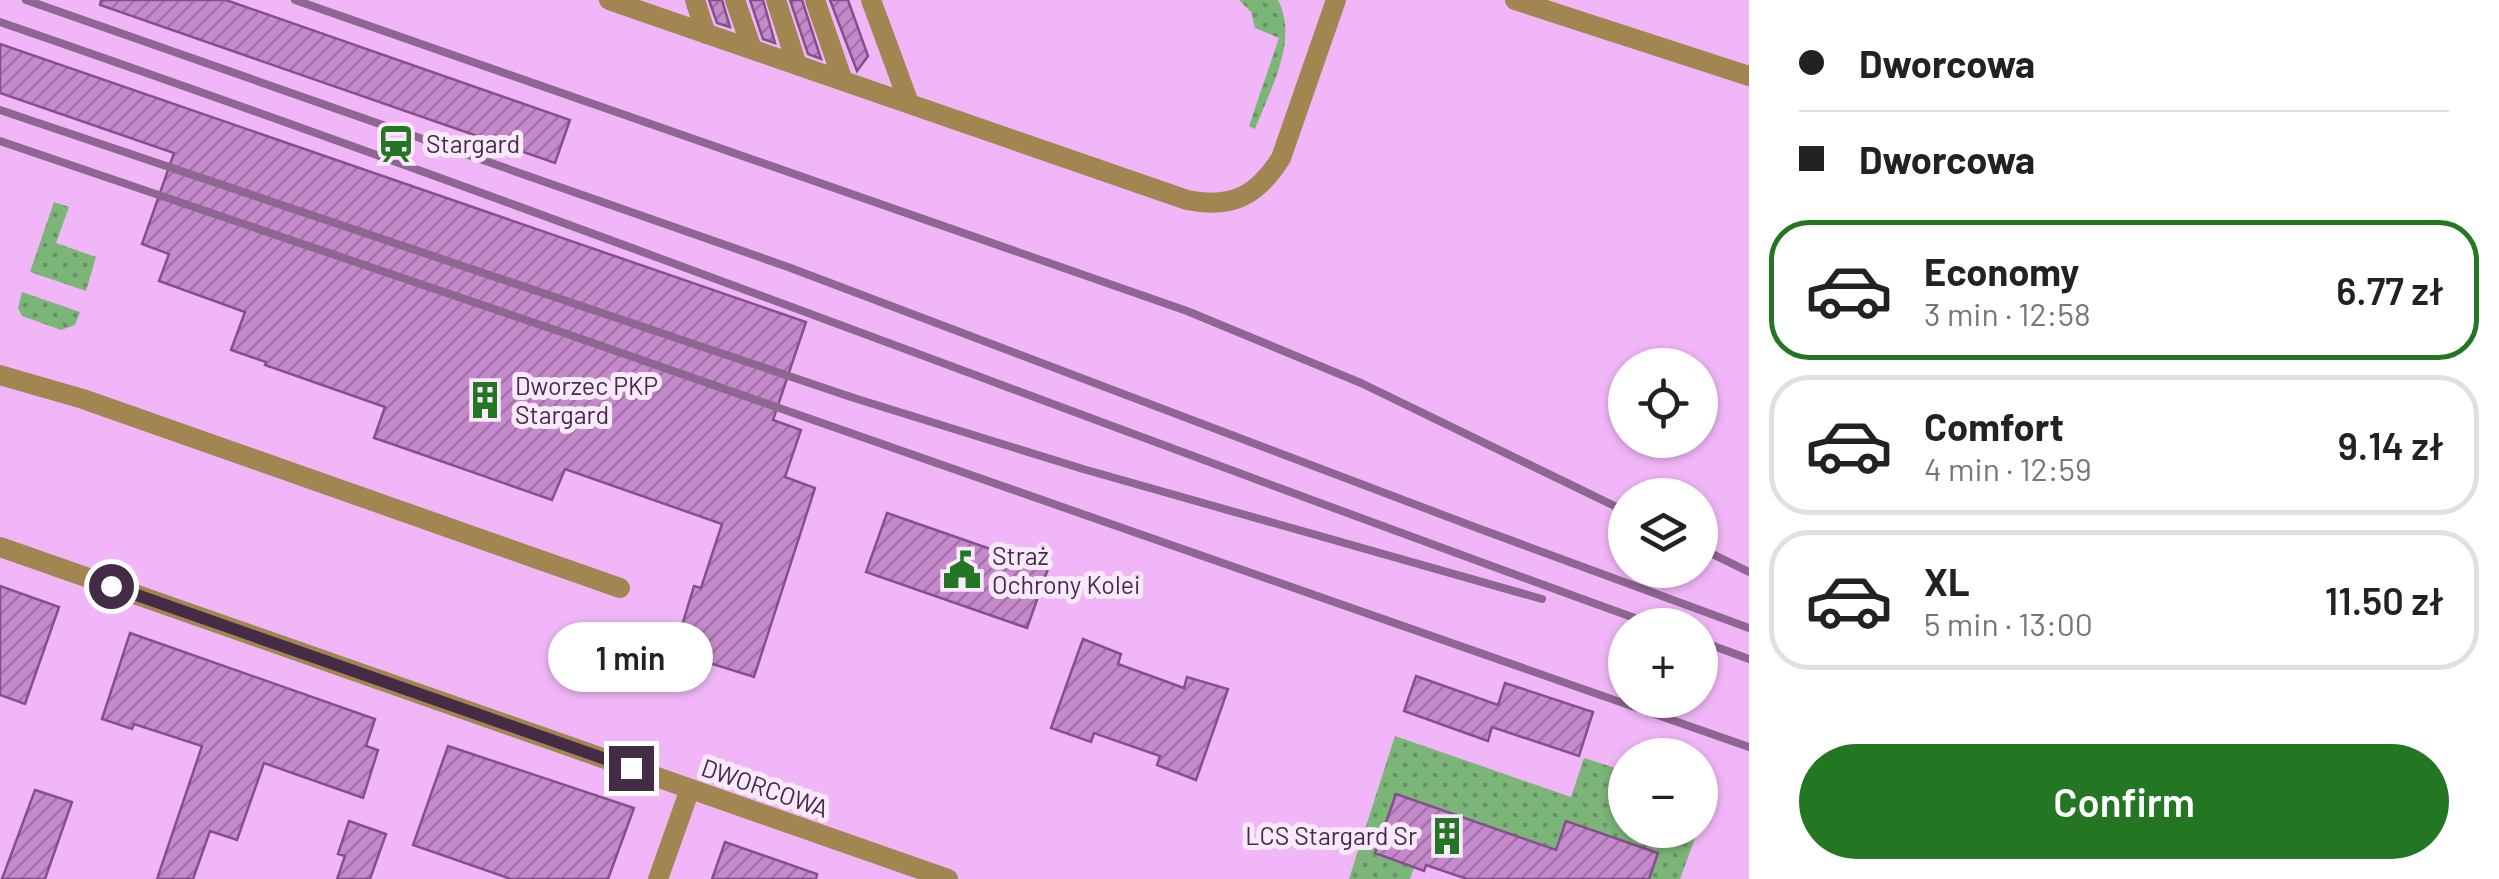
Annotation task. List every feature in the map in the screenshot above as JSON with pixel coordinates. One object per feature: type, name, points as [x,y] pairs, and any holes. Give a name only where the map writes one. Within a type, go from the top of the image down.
[{"type":"street","points":[[695,0],[706,34]]},
{"type":"street","points":[[735,0],[752,49]]},
{"type":"street","points":[[776,0],[797,65]]},
{"type":"street","points":[[815,0],[843,80]]},
{"type":"street","points":[[871,0],[909,103]]},
{"type":"street","points":[[614,1],[660,10],[706,34],[1210,205],[1232,201],[1260,185],[1281,158],[1336,0]]},
{"type":"street","points":[[1515,0],[1749,76]]},
{"type":"street","points":[[0,375],[82,399],[620,588]]},
{"type":"street","name":"DWORCOWA","points":[[0,547],[948,879]]},
{"type":"street","points":[[658,879],[690,788]]},
{"type":"green space","points":[[1239,0],[1278,0],[1284,16],[1280,65],[1255,129],[1249,126],[1279,38],[1255,28],[1251,12]]},
{"type":"green space","points":[[54,202],[69,207],[56,243],[96,257],[86,291],[30,272]]},
{"type":"green space","points":[[22,292],[80,312],[75,325],[61,330],[22,316],[18,308]]},
{"type":"green space","points":[[1395,736],[1571,797],[1584,758],[1608,766],[1608,835],[1567,821],[1556,850],[1396,794],[1375,853],[1414,868],[1410,879],[1349,879]]},
{"type":"green space","points":[[1644,848],[1691,848],[1680,879],[1649,879],[1658,853]]},
{"type":"building","points":[[101,0],[226,0],[570,120],[555,163],[100,5]]},
{"type":"building","points":[[709,0],[722,0],[730,27],[717,23]]},
{"type":"building","points":[[750,0],[763,0],[775,43],[763,39]]},
{"type":"building","points":[[790,0],[802,0],[821,59],[808,54]]},
{"type":"building","points":[[830,0],[848,0],[868,56],[857,71]]},
{"type":"building","points":[[0,44],[806,322],[773,420],[801,430],[785,477],[815,488],[754,677],[674,652],[694,586],[701,588],[722,524],[565,469],[552,500],[374,438],[385,407],[231,350],[245,312],[159,281],[169,254],[142,244],[174,153],[0,93]]},
{"type":"building","points":[[887,513],[1048,569],[1027,628],[866,572]]},
{"type":"building","points":[[0,586],[59,607],[25,704],[0,695]]},
{"type":"building","points":[[130,633],[375,719],[366,746],[378,750],[363,798],[264,763],[237,840],[210,831],[193,879],[157,879],[202,746],[134,724],[132,729],[102,719]]},
{"type":"building","points":[[1083,639],[1121,654],[1118,664],[1184,688],[1187,677],[1228,689],[1196,780],[1157,765],[1160,756],[1094,733],[1091,742],[1051,728]]},
{"type":"building","points":[[1416,676],[1498,705],[1505,683],[1593,712],[1579,756],[1492,727],[1488,741],[1404,711]]},
{"type":"building","points":[[448,746],[634,808],[608,879],[511,879],[413,845]]},
{"type":"building","points":[[35,790],[72,802],[45,879],[2,879]]},
{"type":"building","name":"LCS Stargard Sr","points":[[1396,794],[1556,850],[1566,821],[1608,836],[1608,848],[1644,848],[1658,853],[1649,879],[1467,879],[1426,865],[1424,871],[1375,853]]},
{"type":"building","points":[[349,821],[386,834],[370,879],[337,879],[345,856],[338,854]]},
{"type":"building","points":[[725,842],[817,874],[816,879],[712,879]]},
{"type":"railway","points":[[26,0],[788,267],[1749,628]]},
{"type":"railway","points":[[295,0],[1187,311],[1361,383],[1608,503]]},
{"type":"railway","points":[[0,22],[622,244],[1608,608]]},
{"type":"railway","points":[[0,110],[854,398],[1083,469],[1542,599]]},
{"type":"railway","points":[[0,141],[573,336],[1749,747]]},
{"type":"railway","points":[[1718,557],[1749,572]]},
{"type":"railway","points":[[1718,648],[1749,659]]},
{"type":"place","name":"Stargard","points":[[396,144]]},
{"type":"place","name":"Dworzec PKP Stargard","points":[[485,400]]},
{"type":"place","name":"Straż Ochrony Kolei","points":[[962,570]]},
{"type":"place","name":"LCS Stargard Sr","points":[[1447,836]]},
{"type":"route","points":[[111,586],[631,768]]}]
